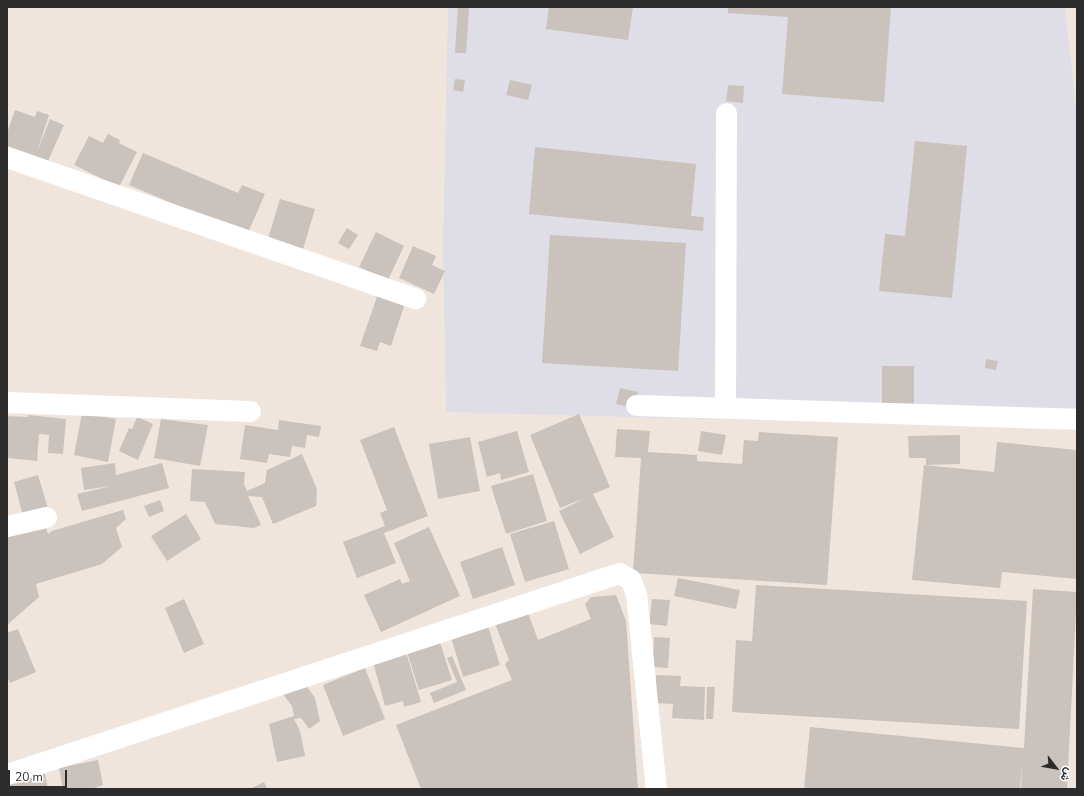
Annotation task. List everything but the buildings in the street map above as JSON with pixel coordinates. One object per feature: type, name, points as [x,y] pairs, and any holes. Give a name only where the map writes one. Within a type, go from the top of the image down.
[{"type":"street","points":[[726,113],[726,408]]},
{"type":"street","points":[[7,158],[415,298]]},
{"type":"street","points":[[7,402],[250,411]]},
{"type":"street","points":[[636,405],[1077,419]]},
{"type":"street","points":[[7,526],[46,517]]},
{"type":"street","points":[[7,774],[619,573],[630,579],[636,593],[656,789]]},
{"type":"shaded area","points":[[448,7],[1065,7],[1077,116],[1077,429],[446,412],[443,248]]}]
